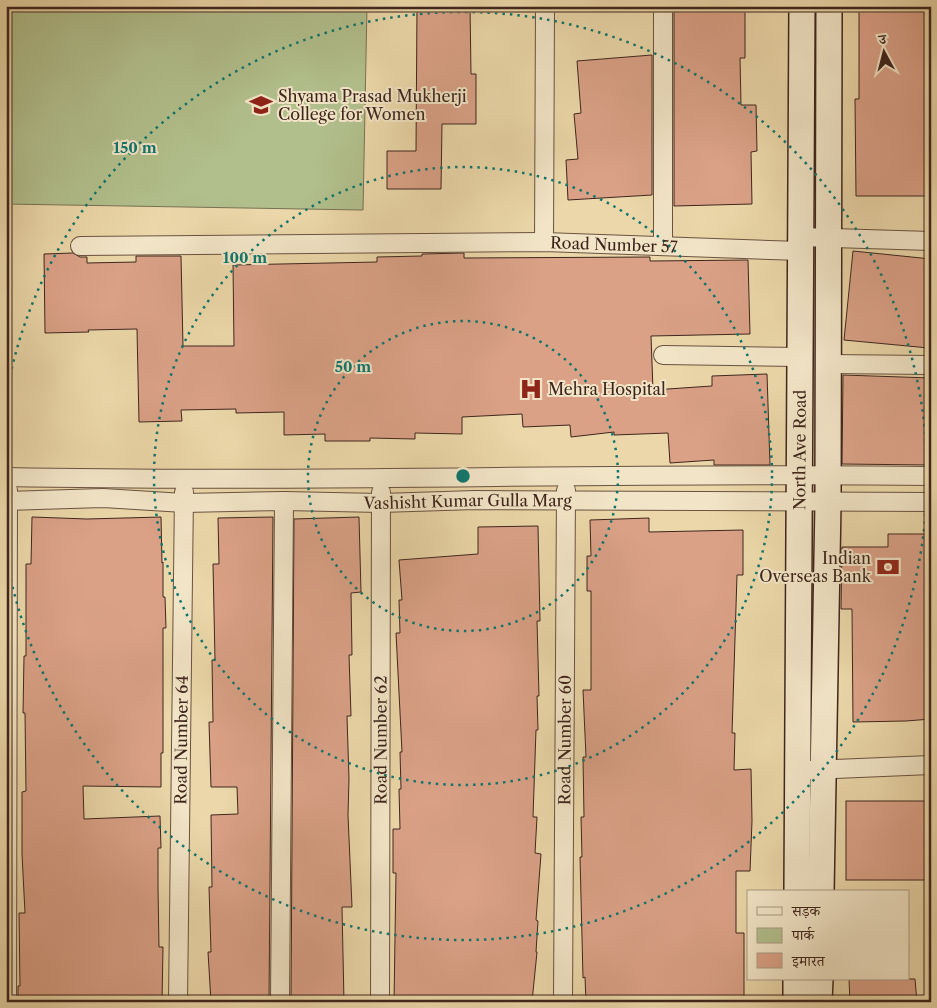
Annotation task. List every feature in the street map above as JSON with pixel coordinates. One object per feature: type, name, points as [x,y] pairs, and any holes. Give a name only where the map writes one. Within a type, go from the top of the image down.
[{"type":"street","name":"Road Number 57","points":[[545,6],[544,242],[663,246],[800,244],[827,238],[931,240]]},
{"type":"street","points":[[663,6],[663,246]]},
{"type":"street","name":"North Ave Road","points":[[797,890],[802,6]]},
{"type":"street","points":[[821,890],[828,503],[827,238],[829,6]]},
{"type":"street","points":[[80,246],[544,242]]},
{"type":"street","points":[[663,355],[799,357]]},
{"type":"street","points":[[828,364],[931,365]]},
{"type":"street","name":"Road Number 60","points":[[563,1002],[565,476]]},
{"type":"street","name":"Vashisht Kumar Gulla Marg","points":[[7,477],[931,476]]},
{"type":"street","points":[[7,477],[7,1002]]},
{"type":"street","name":"Road Number 64","points":[[178,1002],[184,478]]},
{"type":"street","name":"Road Number 62","points":[[380,1002],[382,478]]},
{"type":"street","name":"Vashisht Kumar Gulla Marg","points":[[7,501],[103,498],[184,503],[284,501],[382,503],[475,500],[931,502]]},
{"type":"street","points":[[280,1002],[284,501]]},
{"type":"street","points":[[797,770],[931,765]]},
{"type":"street","points":[[796,980],[796,1002]]},
{"type":"street","points":[[819,1002],[820,980]]},
{"type":"green space","name":"Shyama Prasad Mukherji College for Women","points":[[6,6],[367,6],[363,210],[6,204]]},
{"type":"building","points":[[417,6],[470,6],[471,74],[476,74],[476,124],[442,124],[441,189],[387,189],[387,151],[416,151]]},
{"type":"building","points":[[745,9],[745,58],[740,58],[741,105],[756,105],[757,151],[751,152],[752,204],[674,206],[674,10]]},
{"type":"building","points":[[859,10],[931,10],[931,143],[928,143],[927,196],[856,196],[855,99],[859,99]]},
{"type":"building","points":[[652,55],[652,195],[568,200],[566,160],[578,159],[574,114],[581,113],[577,61]]},
{"type":"building","points":[[853,251],[931,259],[931,330],[929,348],[844,340]]},
{"type":"building","points":[[73,253],[80,257],[87,257],[87,263],[136,262],[136,256],[181,256],[183,346],[234,346],[233,265],[377,262],[377,257],[464,253],[464,258],[650,257],[650,261],[748,260],[750,334],[651,336],[653,390],[712,386],[712,376],[767,374],[770,465],[714,465],[714,460],[670,463],[668,433],[614,435],[614,432],[571,437],[570,425],[523,427],[522,414],[462,417],[462,434],[415,433],[415,439],[370,438],[370,441],[325,441],[325,434],[284,435],[284,412],[236,413],[236,409],[181,410],[182,421],[139,422],[137,329],[45,333],[44,254]]},
{"type":"building","points":[[843,375],[931,378],[930,465],[842,464]]},
{"type":"building","points":[[32,517],[87,519],[161,517],[163,597],[165,597],[166,628],[163,628],[163,753],[161,753],[161,787],[83,786],[84,819],[160,816],[161,848],[158,848],[158,888],[159,947],[163,947],[162,1002],[18,1002],[18,986],[20,986],[19,913],[25,913],[22,854],[22,792],[26,791],[25,713],[23,713],[24,656],[26,656],[26,564],[31,564]]},
{"type":"building","points":[[273,517],[269,1002],[211,1002],[208,952],[211,952],[209,887],[212,887],[211,815],[238,814],[237,787],[211,787],[209,722],[213,722],[212,660],[215,660],[213,564],[219,564],[218,518]]},
{"type":"building","points":[[359,517],[361,592],[351,593],[352,655],[349,655],[351,716],[347,716],[348,815],[352,907],[342,907],[344,1002],[291,1002],[294,519]]},
{"type":"building","points":[[649,518],[649,532],[743,530],[743,575],[737,575],[732,733],[735,733],[734,770],[751,769],[752,821],[750,871],[736,871],[736,933],[744,933],[744,1000],[586,1002],[585,977],[583,978],[580,857],[582,857],[581,817],[584,817],[583,757],[586,757],[583,690],[591,690],[591,591],[587,591],[587,556],[591,556],[590,520]]},
{"type":"building","points":[[538,526],[540,621],[537,621],[539,696],[537,696],[538,730],[536,730],[533,817],[537,817],[535,853],[541,854],[536,920],[538,921],[537,952],[532,1002],[394,1002],[396,873],[393,873],[393,829],[400,829],[399,789],[401,789],[400,752],[402,752],[396,633],[400,633],[399,600],[402,600],[399,560],[478,554],[478,527]]},
{"type":"building","points":[[888,534],[931,534],[931,719],[853,722],[852,609],[841,609],[842,547],[888,547]]},
{"type":"building","points":[[846,801],[931,801],[931,880],[846,880]]},
{"type":"building","points":[[915,979],[917,1002],[850,1002],[849,980]]},
{"type":"place","name":"Shyama Prasad Mukherji College for Women","points":[[261,105]]},
{"type":"place","name":"Mehra Hospital","points":[[531,389]]},
{"type":"place","name":"Indian Overseas Bank","points":[[888,567]]}]
